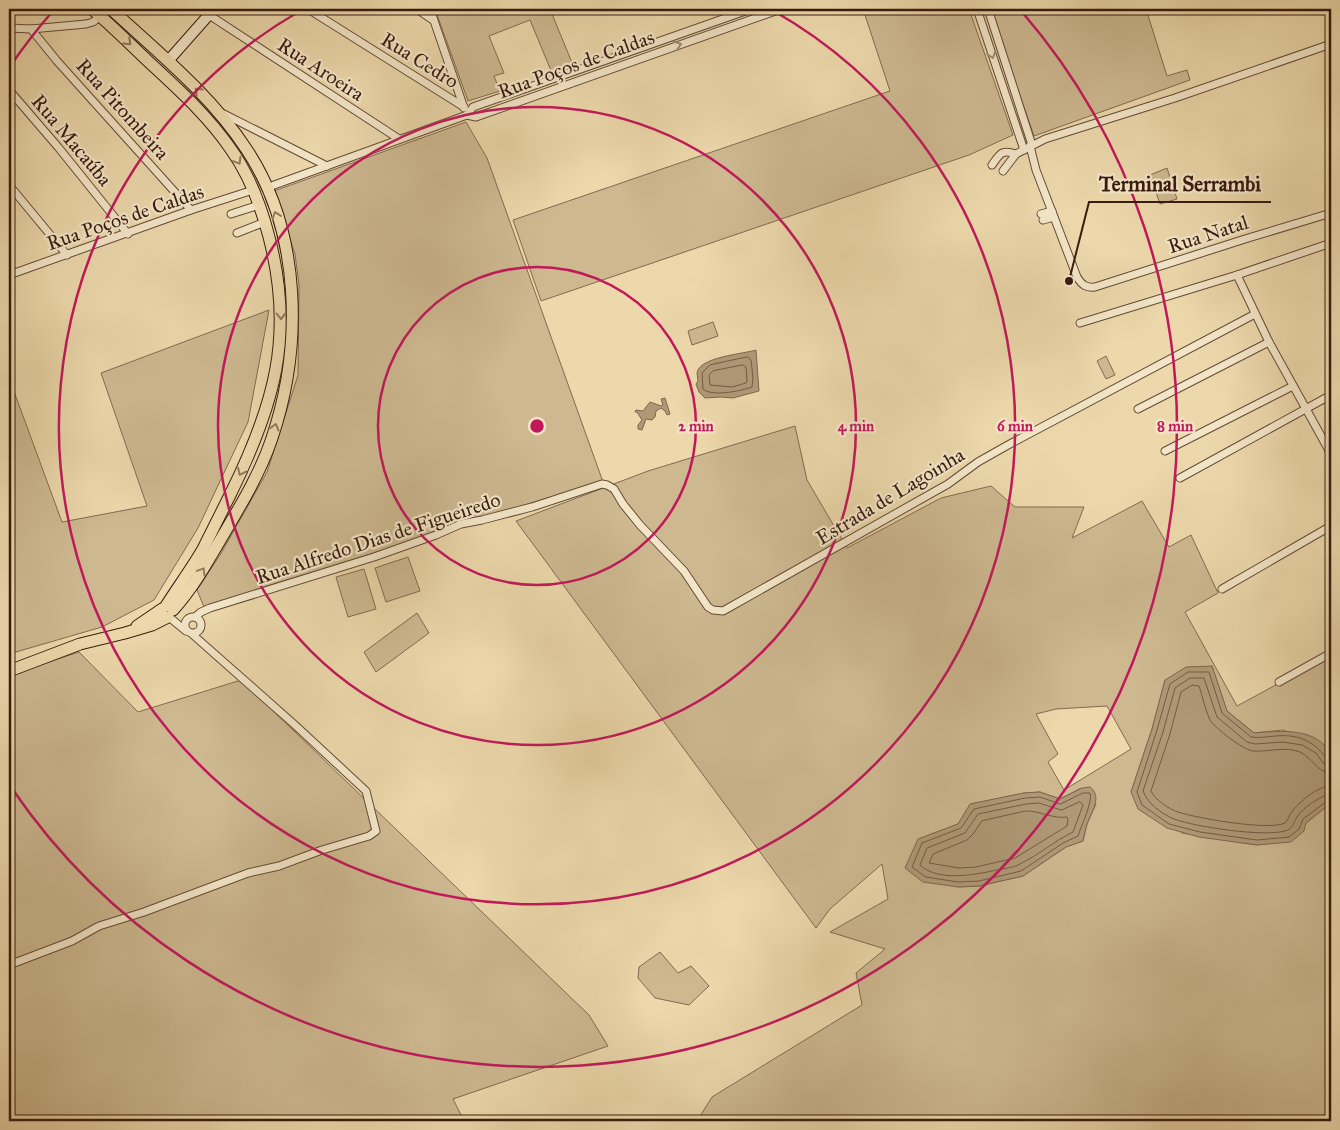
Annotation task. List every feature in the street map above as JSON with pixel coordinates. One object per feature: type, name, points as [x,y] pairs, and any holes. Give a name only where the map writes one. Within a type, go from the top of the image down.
[{"type":"main road","points":[[9,671],[80,644],[125,634],[168,612],[199,576],[243,501],[271,442],[288,374],[293,329],[288,259],[276,214],[266,188],[247,150],[219,111],[168,61],[103,11]]},
{"type":"main road","points":[[103,11],[192,102],[212,124],[235,155],[253,190],[265,222],[273,255],[280,300],[281,322],[278,355],[265,413],[238,476],[168,612]]},
{"type":"main road","points":[[168,61],[208,11]]},
{"type":"main road","points":[[273,255],[285,247]]},
{"type":"main road","points":[[273,255],[288,259]]},
{"type":"street","name":"Rua Cedro","points":[[308,9],[464,107]]},
{"type":"street","points":[[417,9],[434,20]]},
{"type":"street","points":[[430,9],[467,115]]},
{"type":"street","name":"Rua Poços de Caldas","points":[[467,115],[473,107],[752,9]]},
{"type":"street","name":"Rua Poços de Caldas","points":[[266,188],[467,115],[476,117],[781,9]]},
{"type":"street","points":[[977,9],[1029,147]]},
{"type":"street","points":[[988,9],[1036,170],[1053,214],[1042,217]]},
{"type":"street","points":[[9,28],[31,29],[86,24],[93,22],[103,11]]},
{"type":"street","name":"Rua Aroeira","points":[[208,11],[399,139]]},
{"type":"street","name":"Rua Pitombeira","points":[[31,29],[57,61],[191,210]]},
{"type":"street","points":[[1003,172],[1016,154],[1077,128],[1175,98],[1331,44]]},
{"type":"street","name":"Rua Macaúba","points":[[9,90],[128,234]]},
{"type":"street","points":[[219,111],[327,166]]},
{"type":"street","points":[[992,165],[1002,152],[1007,151],[1016,154]]},
{"type":"street","points":[[9,185],[67,255]]},
{"type":"street","name":"Rua Poços de Caldas","points":[[9,275],[191,210],[253,190]]},
{"type":"street","points":[[231,214],[259,205]]},
{"type":"street","name":"Rua Natal","points":[[1053,214],[1077,277],[1087,288],[1096,288],[1245,238],[1331,213]]},
{"type":"street","points":[[237,233],[265,222]]},
{"type":"street","points":[[1080,323],[1237,275],[1331,243]]},
{"type":"street","points":[[1237,275],[1269,342],[1331,454]]},
{"type":"street","name":"Estrada de Lagoinha","points":[[703,600],[712,610],[719,612],[726,610],[948,484],[978,462],[1008,444],[1255,314]]},
{"type":"street","points":[[1138,409],[1269,342]]},
{"type":"street","points":[[1165,451],[1293,386]]},
{"type":"street","points":[[1180,478],[1331,394]]},
{"type":"street","name":"Rua Alfredo Dias de Figueiredo","points":[[191,618],[210,608],[374,557],[461,524],[532,507],[602,484],[614,489],[623,504],[684,571],[703,600]]},
{"type":"street","points":[[1222,589],[1331,526]]},
{"type":"street","points":[[168,612],[200,621],[201,628],[199,631],[189,632]]},
{"type":"street","points":[[9,965],[72,941],[99,926],[144,912],[248,873],[279,866],[322,850],[370,836],[376,831],[366,791],[168,612]]},
{"type":"street","points":[[189,632],[184,624],[191,618]]},
{"type":"street","points":[[1279,682],[1331,653]]},
{"type":"shaded area","points":[[435,9],[557,9],[558,12],[552,14],[573,65],[552,73],[530,20],[489,36],[504,73],[494,76],[500,91],[468,101]]},
{"type":"shaded area","points":[[863,9],[969,9],[1013,135],[969,155],[541,301],[513,220],[890,91]]},
{"type":"shaded area","points":[[990,9],[1146,9],[1167,76],[1187,70],[1190,80],[1034,136]]},
{"type":"shaded area","points":[[466,122],[487,158],[603,482],[524,505],[204,607],[197,590],[220,555],[267,472],[298,375],[299,285],[295,254],[274,191]]},
{"type":"shaded area","points":[[1167,168],[1177,199],[1160,204],[1150,175]]},
{"type":"shaded area","points":[[269,310],[248,422],[198,528],[154,600],[102,627],[9,654],[9,378],[62,522],[147,506],[101,373]]},
{"type":"shaded area","points":[[713,322],[718,336],[692,345],[688,331]]},
{"type":"shaded area","points":[[1106,356],[1115,375],[1106,379],[1097,361]]},
{"type":"shaded area","points":[[795,426],[807,480],[847,548],[941,498],[991,486],[1015,507],[1084,507],[1072,538],[1142,501],[1169,547],[1191,535],[1218,593],[1185,612],[1237,706],[1331,655],[1331,757],[1324,745],[1283,730],[1254,733],[1227,711],[1212,666],[1165,680],[1152,729],[1131,792],[1182,833],[1257,845],[1306,823],[1331,803],[1331,1121],[697,1121],[712,1097],[862,1005],[856,973],[885,949],[830,932],[888,899],[882,864],[830,909],[816,928],[516,521],[648,471]],"holes":[[[1107,706],[1131,749],[1064,790],[1048,762],[1058,754],[1036,714],[1056,709]],[[1081,788],[1096,804],[1087,824],[1083,841],[1066,847],[1023,876],[979,886],[958,887],[919,839],[958,824],[971,804],[1024,793],[1040,792],[1060,799]]]},
{"type":"shaded area","points":[[408,557],[420,591],[386,602],[375,568]]},
{"type":"shaded area","points":[[364,569],[376,609],[348,617],[336,577]]},
{"type":"shaded area","points":[[417,613],[429,633],[376,672],[364,652]]},
{"type":"shaded area","points":[[79,652],[138,712],[241,680],[589,1015],[608,1046],[453,1099],[464,1121],[9,1121],[9,675]]},
{"type":"shaded area","points":[[660,952],[678,973],[691,966],[709,986],[689,1005],[655,998],[638,978],[639,967]]},
{"type":"water","points":[[756,350],[759,391],[733,398],[705,398],[699,392],[696,384],[698,381],[697,373],[705,363],[722,357]]},
{"type":"water","points":[[665,398],[670,414],[667,415],[661,408],[656,411],[655,417],[652,420],[646,419],[642,430],[638,429],[638,425],[642,420],[637,412],[635,412],[636,410],[643,411],[650,402],[661,406],[663,405],[661,399]]},
{"type":"water","points":[[1212,666],[1227,711],[1254,733],[1286,731],[1308,735],[1317,739],[1325,746],[1331,756],[1331,803],[1306,823],[1304,831],[1291,842],[1257,845],[1199,837],[1167,828],[1138,809],[1131,792],[1152,729],[1165,680],[1186,667]]},
{"type":"water","points":[[1090,787],[1096,795],[1096,800],[1086,826],[1083,841],[1066,847],[1023,876],[979,886],[958,887],[923,882],[905,868],[918,839],[958,824],[970,804],[1024,793],[1040,792],[1060,799],[1082,788]]},
{"type":"place","name":"Terminal Serrambi","points":[[1069,281]]}]
